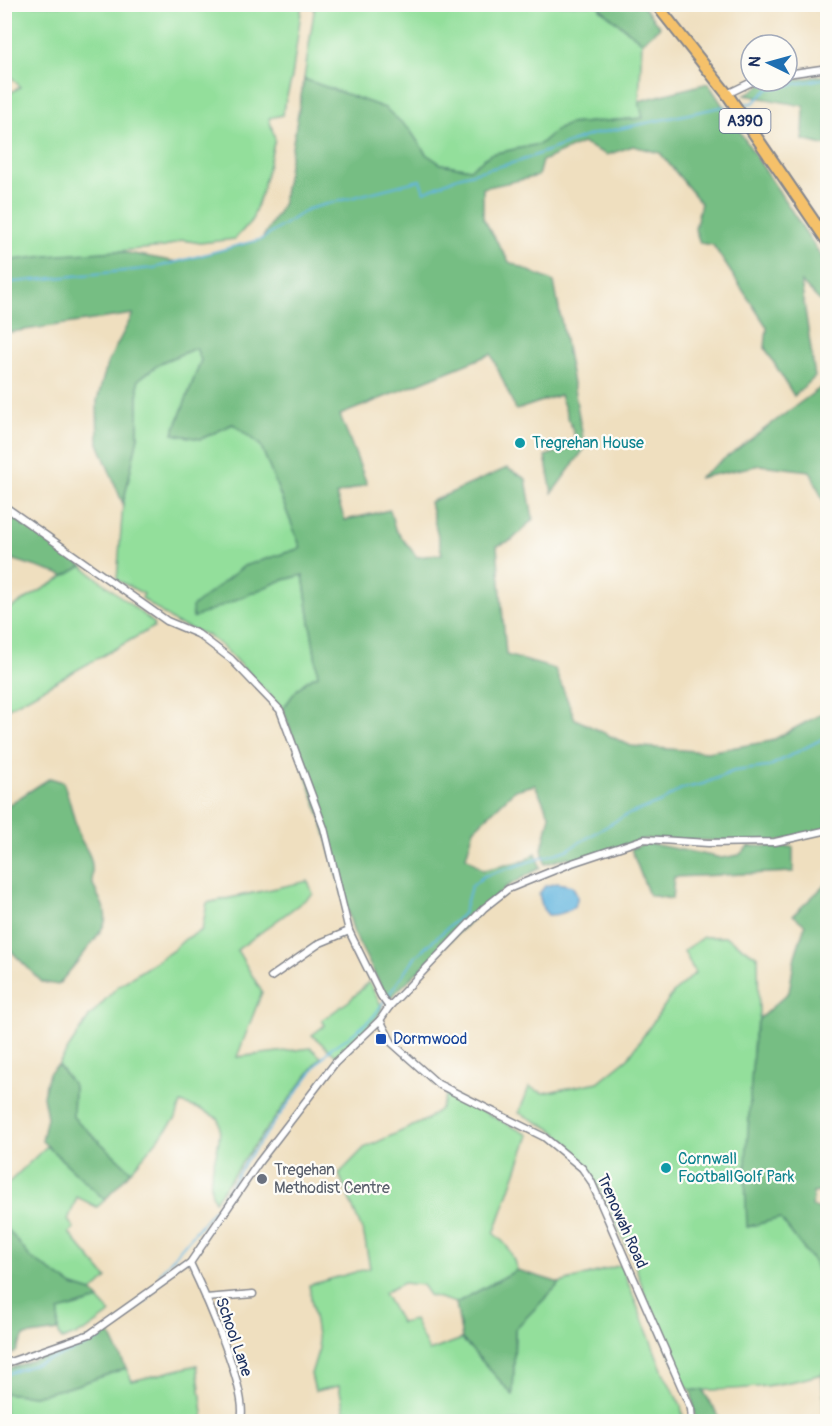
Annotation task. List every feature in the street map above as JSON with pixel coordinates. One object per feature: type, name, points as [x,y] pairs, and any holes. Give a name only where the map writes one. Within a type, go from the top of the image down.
[{"type":"highway","name":"A390","points":[[656,4],[727,94],[828,242]]},
{"type":"street","points":[[799,72],[828,68]]},
{"type":"street","points":[[727,94],[739,88]]},
{"type":"street","points":[[4,506],[167,621],[198,634],[231,659],[280,710],[324,828],[349,931],[385,1001]]},
{"type":"street","points":[[4,1364],[90,1334],[190,1263],[259,1162],[335,1063],[380,1020],[385,1001],[484,908],[508,889],[644,839],[708,843],[775,842],[828,830]]},
{"type":"street","points":[[270,977],[320,943],[349,931]]},
{"type":"street","name":"Trenowah Road","points":[[380,1020],[392,1043],[438,1084],[544,1137],[582,1168],[591,1181],[691,1409],[692,1422]]},
{"type":"street","name":"School Lane","points":[[190,1263],[229,1357],[243,1406],[243,1416],[240,1422]]},
{"type":"street","points":[[206,1298],[253,1294]]},
{"type":"green space","points":[[4,5],[302,5],[292,77],[282,115],[269,118],[275,139],[263,188],[252,220],[235,239],[200,243],[183,240],[165,247],[5,261],[5,96],[20,87],[5,69]]},
{"type":"green space","points":[[315,5],[599,5],[600,9],[642,42],[639,101],[643,118],[568,124],[555,131],[540,144],[491,154],[470,169],[441,164],[426,154],[410,130],[304,79]]},
{"type":"green space","points":[[599,5],[642,5],[660,27],[642,42]]},
{"type":"green space","points":[[827,75],[827,146],[803,140],[804,106],[745,95],[748,93],[799,93],[799,79]]},
{"type":"green space","points":[[304,79],[385,108],[410,130],[426,154],[441,164],[470,169],[491,154],[540,144],[555,131],[568,124],[643,118],[639,101],[708,83],[827,265],[827,308],[801,282],[815,377],[794,396],[765,348],[767,327],[713,245],[700,243],[695,229],[701,203],[660,153],[633,146],[607,155],[582,143],[542,161],[538,176],[483,188],[483,218],[509,262],[554,282],[585,448],[552,493],[545,456],[578,445],[560,395],[516,410],[491,354],[340,415],[367,484],[336,495],[345,520],[390,510],[395,529],[417,557],[442,554],[430,502],[507,468],[526,479],[533,519],[512,540],[497,546],[506,655],[555,669],[575,719],[631,746],[707,752],[771,741],[827,711],[827,830],[775,842],[644,839],[572,863],[569,857],[545,864],[542,849],[550,816],[535,785],[515,790],[474,829],[466,857],[483,870],[524,861],[536,853],[540,868],[506,887],[388,1000],[354,933],[324,828],[283,709],[302,685],[318,675],[303,575],[280,581],[193,618],[192,607],[244,566],[301,548],[261,446],[233,424],[201,439],[173,434],[201,360],[196,348],[162,362],[138,380],[138,437],[123,504],[98,443],[97,401],[107,364],[133,314],[5,333],[5,261],[117,251],[177,262],[262,239],[282,206]]},
{"type":"green space","points":[[196,348],[201,360],[173,434],[201,439],[233,424],[261,446],[301,548],[244,566],[193,617],[280,581],[303,575],[318,675],[302,685],[283,709],[224,648],[207,635],[176,623],[142,598],[144,594],[117,580],[123,504],[138,437],[138,380],[162,362]]},
{"type":"green space","points":[[827,383],[827,509],[810,471],[760,465],[698,478]]},
{"type":"green space","points":[[5,510],[82,566],[65,576],[5,557]]},
{"type":"green space","points":[[82,566],[154,623],[154,627],[5,710],[4,612]]},
{"type":"green space","points":[[50,778],[63,782],[79,835],[90,857],[93,884],[106,918],[98,936],[58,985],[42,982],[4,944],[5,807]]},
{"type":"green space","points":[[647,843],[722,858],[739,855],[749,846],[793,847],[793,872],[674,877],[672,899],[649,895],[631,849]]},
{"type":"green space","points":[[308,881],[313,894],[237,950],[262,992],[237,1057],[311,1048],[321,1057],[215,1201],[211,1178],[219,1139],[219,1119],[202,1110],[181,1103],[176,1118],[131,1171],[73,1117],[74,1086],[58,1065],[89,1017],[118,986],[172,951],[185,939],[202,930],[207,903]]},
{"type":"green space","points":[[827,883],[824,902],[828,907],[827,999],[820,993],[828,1019],[828,1191],[813,1193],[812,1206],[827,1212],[827,1295],[813,1261],[780,1218],[747,1227],[745,1178],[754,1035],[759,1019],[789,992],[795,956],[805,925],[793,915]]},
{"type":"green space","name":"Cornwall FootballGolf Park","points":[[703,937],[726,937],[758,957],[759,1019],[754,1035],[748,1227],[780,1218],[813,1261],[827,1295],[827,1360],[822,1374],[773,1385],[741,1389],[691,1390],[686,1387],[652,1316],[633,1259],[599,1188],[569,1144],[553,1130],[519,1113],[529,1087],[543,1093],[598,1082],[628,1058],[674,992],[695,973],[684,951]]},
{"type":"green space","points":[[369,982],[382,1007],[380,1013],[336,1056],[312,1035],[325,1025],[322,1020],[349,1001]]},
{"type":"green space","points":[[58,1065],[74,1086],[73,1117],[131,1171],[105,1200],[42,1141],[47,1117],[43,1096],[49,1073]]},
{"type":"green space","points":[[447,1093],[529,1135],[494,1234],[509,1249],[517,1270],[456,1303],[429,1295],[422,1285],[403,1283],[384,1293],[401,1323],[414,1320],[429,1351],[462,1339],[513,1395],[515,1329],[560,1283],[621,1265],[663,1372],[681,1406],[684,1421],[346,1421],[339,1386],[315,1391],[311,1374],[319,1348],[309,1285],[370,1268],[364,1235],[339,1174],[364,1148],[426,1120],[441,1108]]},
{"type":"green space","points":[[47,1146],[105,1200],[97,1207],[77,1197],[68,1220],[74,1228],[69,1233],[107,1278],[92,1292],[73,1286],[30,1257],[5,1226],[5,1186]]},
{"type":"green space","points":[[5,1226],[30,1257],[73,1286],[92,1292],[99,1300],[59,1311],[58,1331],[24,1336],[16,1352],[5,1357]]},
{"type":"green space","points":[[517,1270],[560,1283],[515,1329],[513,1395],[462,1339],[456,1303]]},
{"type":"green space","points":[[99,1300],[111,1313],[86,1331],[62,1340],[58,1331],[59,1311]]},
{"type":"green space","points":[[108,1330],[126,1368],[74,1386],[34,1396],[5,1393],[5,1370],[76,1345]]},
{"type":"green space","points":[[827,1360],[827,1421],[824,1421],[822,1374]]},
{"type":"green space","points":[[197,1365],[204,1421],[5,1421],[4,1393],[34,1396],[74,1386],[126,1368],[132,1381]]},
{"type":"green space","points":[[691,1390],[703,1390],[720,1419],[727,1421],[696,1421]]},
{"type":"water","points":[[558,883],[572,886],[577,899],[572,908],[567,911],[548,915],[543,909],[539,894],[545,886]]},
{"type":"waterway","points":[[742,104],[753,103],[768,89],[828,78]]},
{"type":"waterway","points":[[4,283],[154,268],[262,239],[308,209],[420,180],[424,192],[458,177],[520,161],[590,135],[726,106]]},
{"type":"waterway","points":[[159,1278],[161,1272],[218,1205],[246,1161],[320,1061],[332,1047],[348,1038],[373,1017],[416,956],[463,914],[471,887],[484,876],[567,850],[624,816],[661,802],[681,789],[703,784],[734,771],[768,767],[828,736]]},
{"type":"waterway","points":[[4,1375],[98,1340],[149,1298]]},
{"type":"place","name":"Tregrehan House","points":[[520,443]]},
{"type":"place","name":"Dormwood","points":[[381,1039]]},
{"type":"place","name":"Cornwall FootballGolf Park","points":[[666,1168]]},
{"type":"place","name":"Tregehan Methodist Centre","points":[[262,1179]]}]
